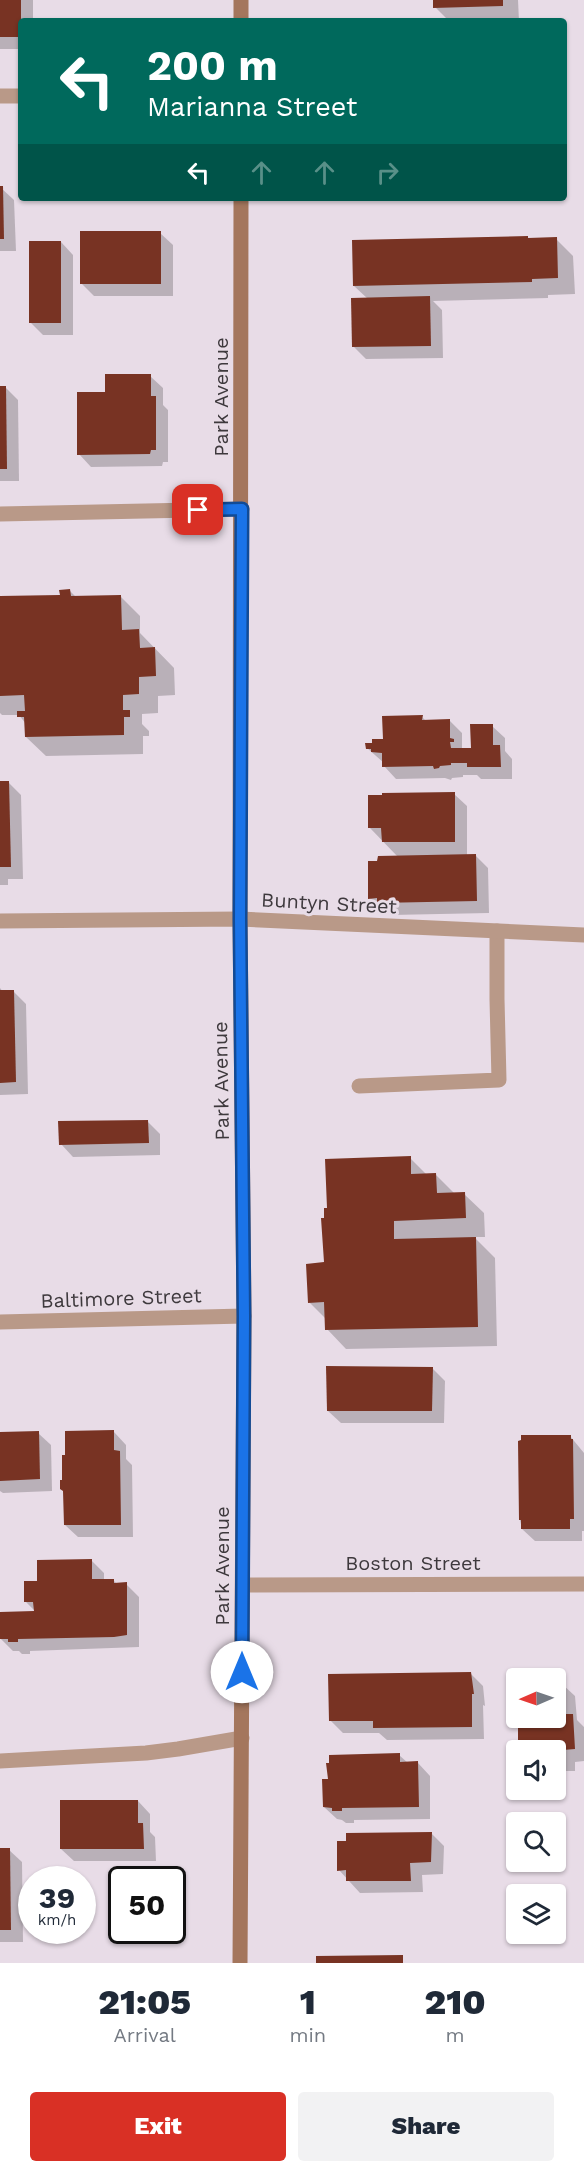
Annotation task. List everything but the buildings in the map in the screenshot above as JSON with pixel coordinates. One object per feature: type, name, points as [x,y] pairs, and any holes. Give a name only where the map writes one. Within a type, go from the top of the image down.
[{"type":"main road","points":[[241,0],[241,18]]},
{"type":"main road","name":"Park Avenue","points":[[240,1963],[244,1316],[240,919],[241,201]]},
{"type":"street","points":[[0,96],[18,96]]},
{"type":"street","points":[[0,514],[242,509]]},
{"type":"street","name":"Buntyn Street","points":[[0,921],[240,919],[584,935]]},
{"type":"street","points":[[359,1086],[499,1080],[496,999],[497,932]]},
{"type":"street","name":"Baltimore Street","points":[[0,1322],[244,1316]]},
{"type":"street","name":"Boston Street","points":[[243,1585],[584,1584]]},
{"type":"street","points":[[0,1761],[146,1753],[242,1738]]},
{"type":"route","points":[[198,510],[242,509],[240,919],[244,1316],[242,1672]]}]
